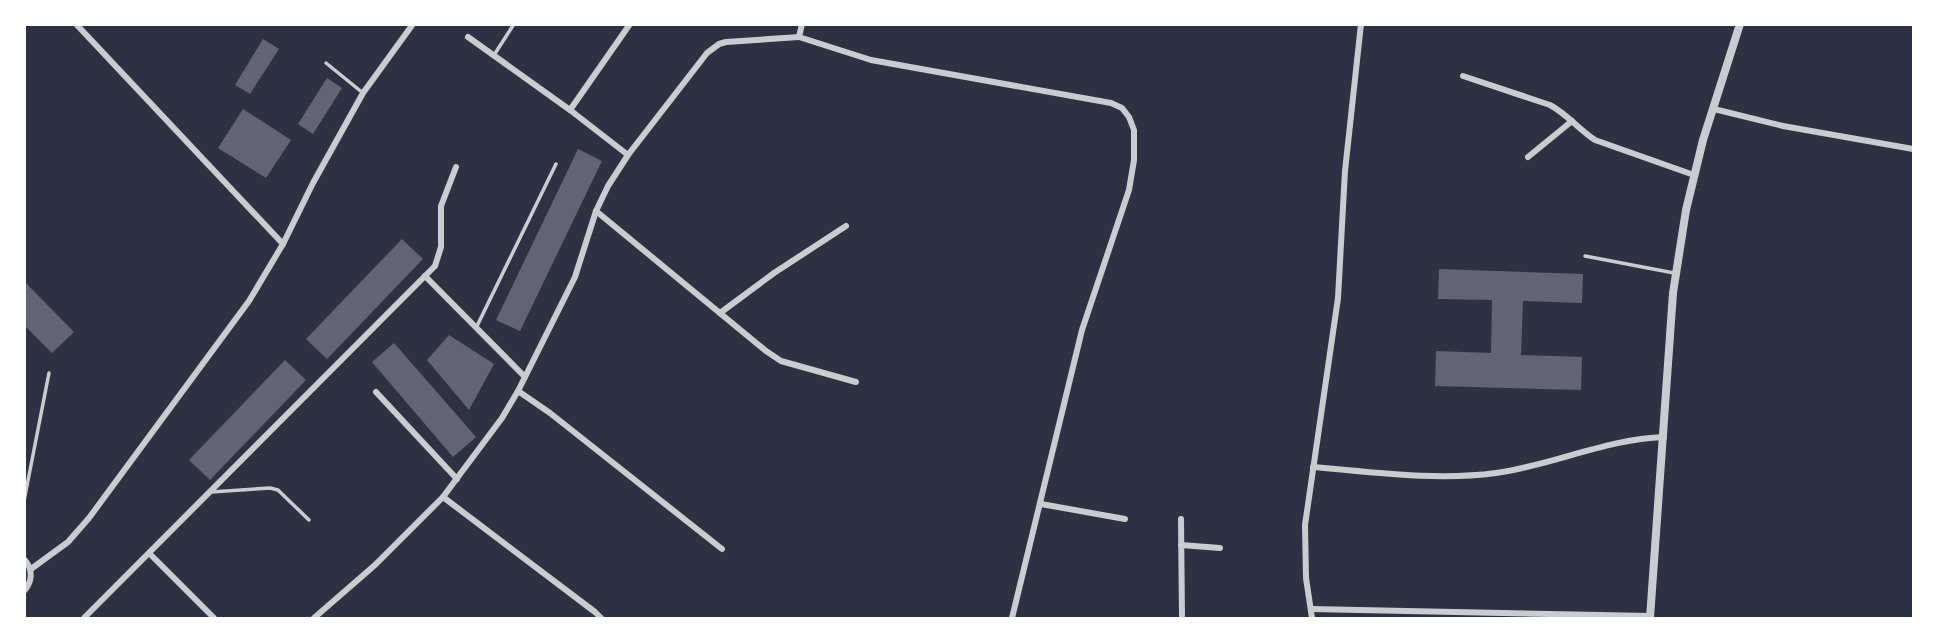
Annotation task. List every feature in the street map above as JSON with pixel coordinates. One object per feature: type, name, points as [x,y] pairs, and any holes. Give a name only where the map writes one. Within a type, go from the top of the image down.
[{"type":"street","points":[[76,24],[283,244]]},
{"type":"street","points":[[31,569],[68,542],[89,518],[249,301],[283,244],[363,93],[413,24]]},
{"type":"street","points":[[570,110],[630,24]]},
{"type":"street","points":[[799,37],[802,24]]},
{"type":"street","points":[[1312,618],[1306,578],[1305,524],[1338,298],[1345,171],[1361,24]]},
{"type":"street","points":[[1311,609],[1651,617],[1676,274],[1694,175],[1740,24]]},
{"type":"street","points":[[468,37],[628,155]]},
{"type":"street","points":[[314,618],[375,565],[457,479],[518,391],[575,277],[596,211],[628,155],[712,48],[726,42],[799,37],[871,60],[1111,103],[1122,108],[1134,130],[1134,160],[1129,190],[1082,330],[1012,618]]},
{"type":"street","points":[[1463,76],[1550,105],[1563,111],[1594,140],[1694,175]]},
{"type":"street","points":[[1714,108],[1783,126],[1913,149]]},
{"type":"street","points":[[1528,157],[1572,121]]},
{"type":"street","points":[[84,618],[425,276],[440,256],[441,206],[456,167]]},
{"type":"street","points":[[596,211],[780,361],[856,382]]},
{"type":"street","points":[[720,313],[846,226]]},
{"type":"street","points":[[425,276],[524,377]]},
{"type":"street","points":[[518,391],[722,549]]},
{"type":"street","points":[[376,392],[457,479]]},
{"type":"street","points":[[1313,467],[1428,475],[1494,473],[1616,442],[1664,437]]},
{"type":"street","points":[[443,496],[601,618]]},
{"type":"street","points":[[1041,503],[1125,519]]},
{"type":"street","points":[[1181,519],[1181,618]]},
{"type":"street","points":[[1181,545],[1220,548]]},
{"type":"street","points":[[150,554],[214,618]]},
{"type":"street","points":[[24,559],[31,569],[31,579],[24,591]]},
{"type":"lane","points":[[494,55],[514,24]]},
{"type":"lane","points":[[326,63],[363,93]]},
{"type":"lane","points":[[476,328],[556,164]]},
{"type":"lane","points":[[1585,256],[1676,274]]},
{"type":"lane","points":[[24,501],[49,373]]},
{"type":"lane","points":[[211,492],[270,488],[278,490],[309,520]]},
{"type":"building","points":[[263,39],[279,49],[250,94],[235,85]]},
{"type":"building","points":[[327,78],[342,88],[313,134],[298,124]]},
{"type":"building","points":[[243,109],[291,140],[266,178],[218,148]]},
{"type":"building","points":[[578,149],[602,161],[520,331],[496,320]]},
{"type":"building","points":[[402,239],[423,259],[327,359],[306,339]]},
{"type":"building","points":[[1439,269],[1583,274],[1582,303],[1523,301],[1521,355],[1582,357],[1581,390],[1435,386],[1436,351],[1491,353],[1492,300],[1438,299]]},
{"type":"building","points":[[24,281],[74,332],[52,353],[24,325]]},
{"type":"building","points":[[449,335],[494,364],[469,410],[427,360]]},
{"type":"building","points":[[394,343],[476,437],[453,457],[372,362]]},
{"type":"building","points":[[285,360],[306,380],[210,480],[189,460]]}]
